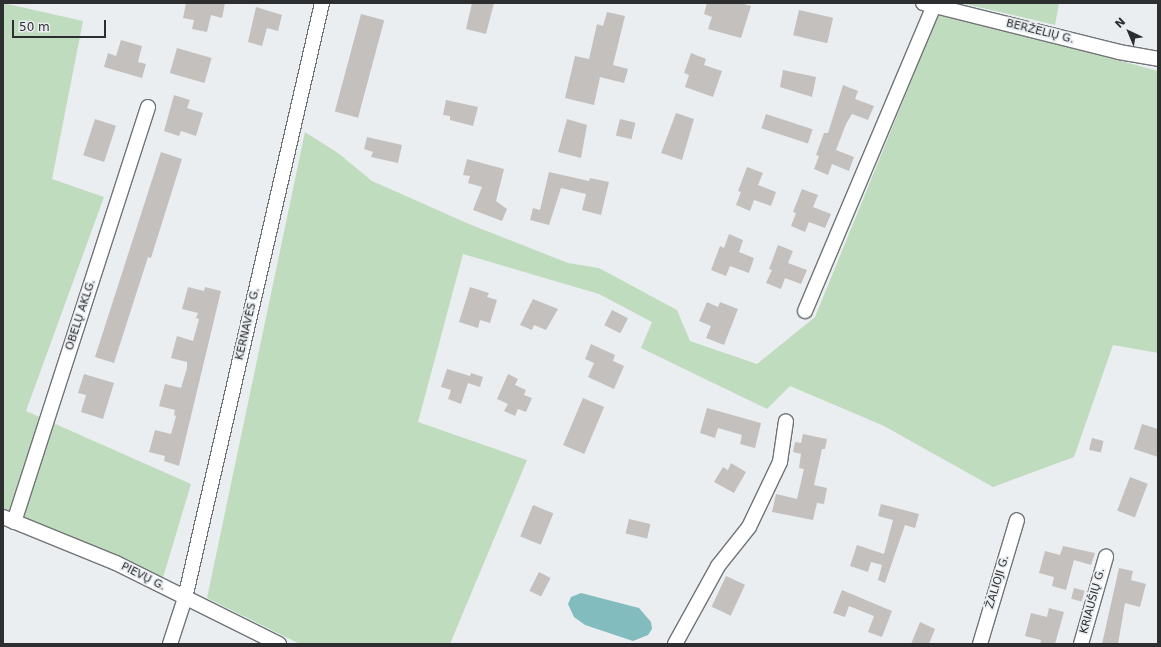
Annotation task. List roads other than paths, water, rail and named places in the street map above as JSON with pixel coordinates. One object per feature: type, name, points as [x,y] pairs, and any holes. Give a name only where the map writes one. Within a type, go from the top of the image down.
[{"type":"street","name":"KERNAVĖS G.","points":[[170,644],[185,598],[322,3]]},
{"type":"street","name":"BERŽELIŲ G.","points":[[929,4],[1119,52],[1158,59]]},
{"type":"street","points":[[805,311],[929,4]]},
{"type":"street","name":"OBELŲ AKLG.","points":[[9,520],[148,107]]},
{"type":"street","points":[[675,644],[718,566],[750,527],[780,462],[786,421]]},
{"type":"street","name":"PIEVŲ G.","points":[[9,520],[116,563],[279,644]]},
{"type":"street","name":"ŽALIOJI G.","points":[[980,644],[1017,520]]},
{"type":"street","name":"KRIAUŠIŲ G.","points":[[1081,644],[1106,557]]},
{"type":"water","points":[[581,593],[639,608],[651,622],[652,629],[648,635],[633,641],[585,625],[574,617],[568,604],[571,597]]}]
